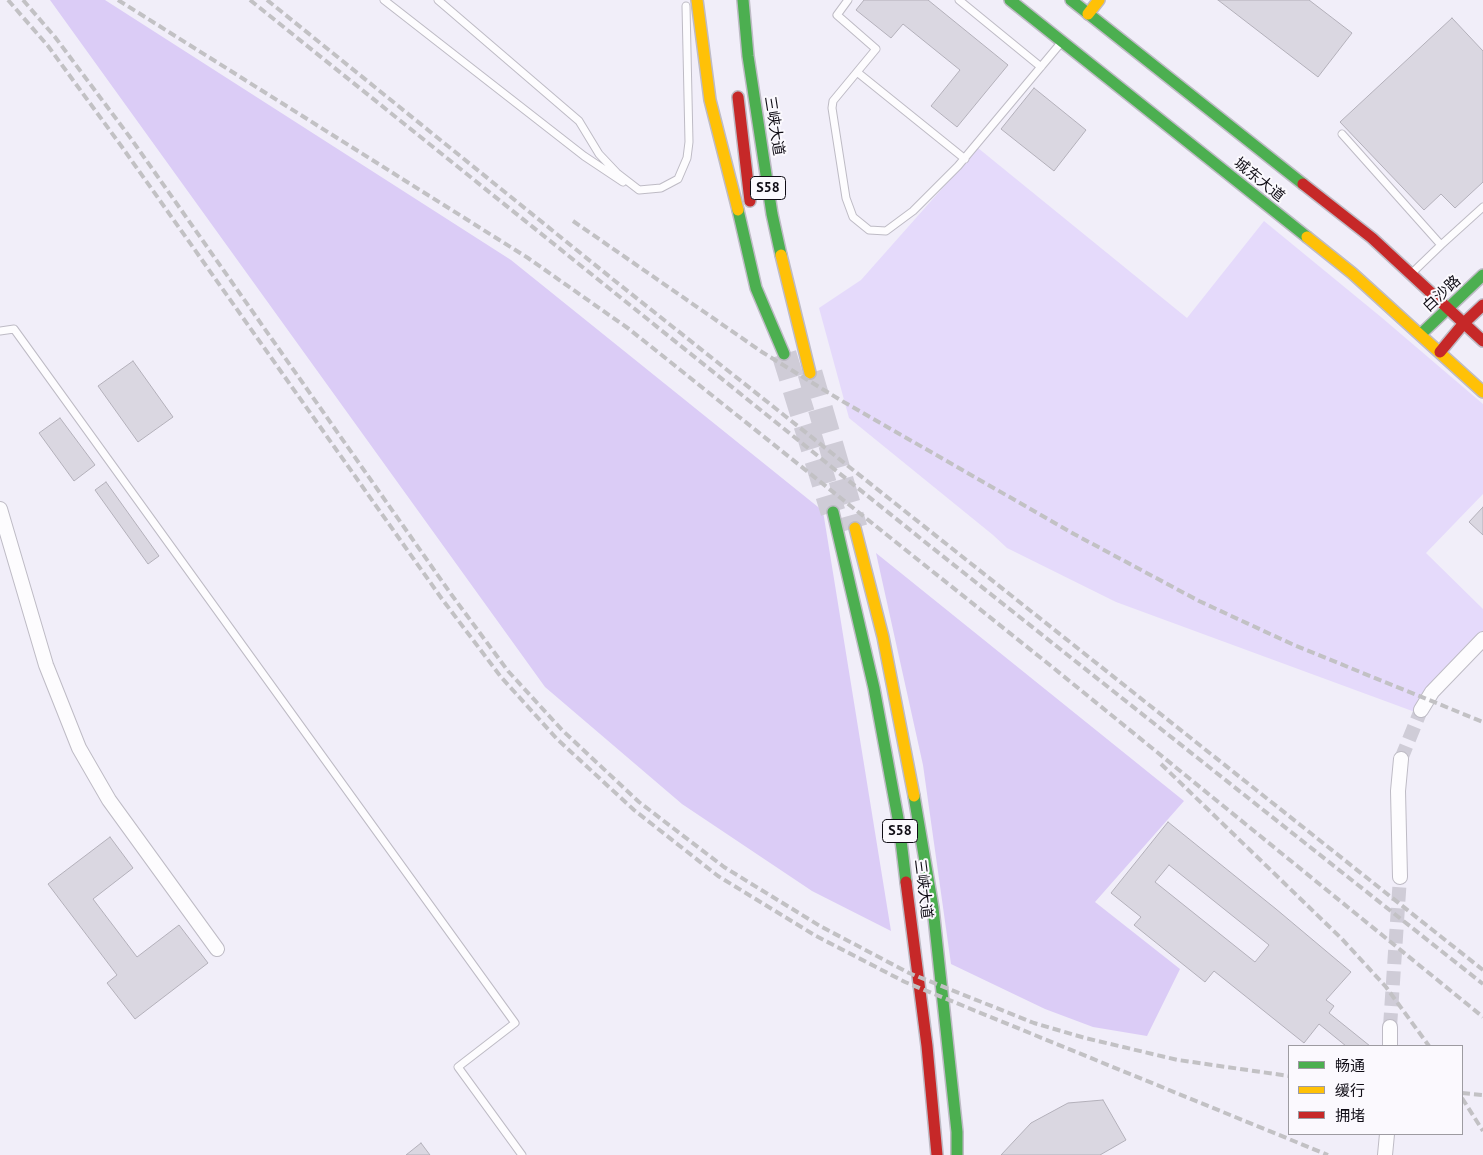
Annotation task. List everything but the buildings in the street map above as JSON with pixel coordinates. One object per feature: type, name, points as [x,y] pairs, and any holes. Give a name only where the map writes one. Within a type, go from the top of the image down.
[{"type":"main road","points":[[697,0],[702,54],[710,100],[756,288],[784,354],[771,296]]},
{"type":"main road","name":"三峡大道","points":[[743,0],[748,56],[772,214],[790,297],[810,373]]},
{"type":"main road","name":"城东大道","points":[[1010,0],[1352,273],[1483,392]]},
{"type":"main road","name":"城东大道","points":[[1071,0],[1372,238],[1483,341]]},
{"type":"main road","points":[[1088,14],[1100,0]]},
{"type":"main road","name":"三峡大道","points":[[738,89],[751,208]]},
{"type":"main road","name":"白沙路","points":[[1421,334],[1483,275]]},
{"type":"main road","points":[[1440,352],[1483,304]]},
{"type":"main road","name":"三峡大道","points":[[834,512],[874,688],[899,824],[927,1046],[937,1155]]},
{"type":"main road","name":"三峡大道","points":[[855,528],[887,656],[917,811],[933,908],[957,1132],[957,1155]]},
{"type":"street","points":[[0,510],[46,665],[78,748],[109,800],[217,948]]},
{"type":"street","points":[[1421,710],[1432,692],[1483,639]]},
{"type":"street","points":[[1400,877],[1398,791],[1401,759]]},
{"type":"street","points":[[1390,1027],[1390,1045]]},
{"type":"street","points":[[1384,1155],[1387,1135]]},
{"type":"lane","points":[[384,0],[584,156],[614,178],[639,190],[661,188],[678,179],[687,158],[686,0]]},
{"type":"lane","points":[[438,0],[578,121],[599,154],[617,173],[639,190]]},
{"type":"lane","points":[[848,0],[837,15],[876,49],[833,101],[832,108],[846,198],[853,217],[869,230],[886,231],[912,211],[964,158],[1062,41]]},
{"type":"lane","points":[[958,0],[1040,67]]},
{"type":"lane","points":[[857,72],[964,158]]},
{"type":"lane","points":[[1342,134],[1440,245]]},
{"type":"lane","points":[[1411,274],[1440,245],[1483,208]]},
{"type":"lane","points":[[0,331],[14,329],[516,1023],[458,1067],[522,1155]]},
{"type":"shaded area","points":[[50,0],[105,0],[511,260],[823,511],[891,931],[812,891],[682,804],[545,687]]},
{"type":"shaded area","points":[[978,148],[1187,318],[1264,221],[1483,404],[1483,494],[1426,553],[1483,609],[1483,633],[1415,712],[1116,602],[1007,548],[849,418],[819,308],[861,280]]},
{"type":"shaded area","points":[[876,553],[1184,801],[1095,902],[1180,969],[1147,1036],[1093,1027],[1045,1009],[951,964],[923,765]]},
{"type":"tunnel","points":[[784,354],[833,512]]},
{"type":"tunnel","points":[[810,373],[855,528]]},
{"type":"tunnel","points":[[1401,759],[1421,710]]},
{"type":"tunnel","points":[[1390,1027],[1400,877]]},
{"type":"railway","points":[[8,0],[48,46],[122,147],[442,599],[501,677],[557,739],[634,810],[718,876],[816,936],[905,982],[1328,1155]]},
{"type":"railway","points":[[23,0],[55,37],[132,140],[451,594],[508,671],[562,730],[639,802],[724,867],[820,926],[909,973],[1034,1023],[1085,1038],[1178,1060],[1288,1076]]},
{"type":"railway","points":[[118,0],[528,258],[629,329],[1051,666],[1483,1017]]},
{"type":"railway","points":[[250,0],[930,546],[1483,984]]},
{"type":"railway","points":[[267,0],[615,281],[1483,970]]},
{"type":"railway","points":[[573,221],[762,352],[842,401],[1074,534],[1199,601],[1294,645],[1483,722]]},
{"type":"railway","points":[[1161,764],[1342,939],[1386,987],[1428,1045]]},
{"type":"railway","points":[[1463,1093],[1483,1095]]},
{"type":"railway","points":[[1463,1100],[1483,1131]]},
{"type":"traffic: fast","points":[[743,0],[748,56],[772,214],[781,255]]},
{"type":"traffic: fast","points":[[1010,0],[1307,237]]},
{"type":"traffic: fast","points":[[1071,0],[1303,184]]},
{"type":"traffic: fast","points":[[738,210],[756,288],[784,354]]},
{"type":"traffic: fast","points":[[1421,334],[1483,275]]},
{"type":"traffic: fast","points":[[833,512],[874,688],[899,824],[906,882]]},
{"type":"traffic: fast","points":[[914,796],[933,908],[957,1132],[957,1155]]},
{"type":"traffic: slow","points":[[697,0],[710,100],[738,210]]},
{"type":"traffic: slow","points":[[1088,14],[1099,0]]},
{"type":"traffic: slow","points":[[1307,237],[1352,273],[1483,392]]},
{"type":"traffic: slow","points":[[781,255],[810,373]]},
{"type":"traffic: slow","points":[[855,528],[883,637],[914,796]]},
{"type":"traffic: jam","points":[[738,97],[750,201]]},
{"type":"traffic: jam","points":[[1303,184],[1372,238],[1483,341]]},
{"type":"traffic: jam","points":[[1440,352],[1464,323],[1483,305]]},
{"type":"traffic: jam","points":[[906,882],[927,1046],[937,1155]]}]
